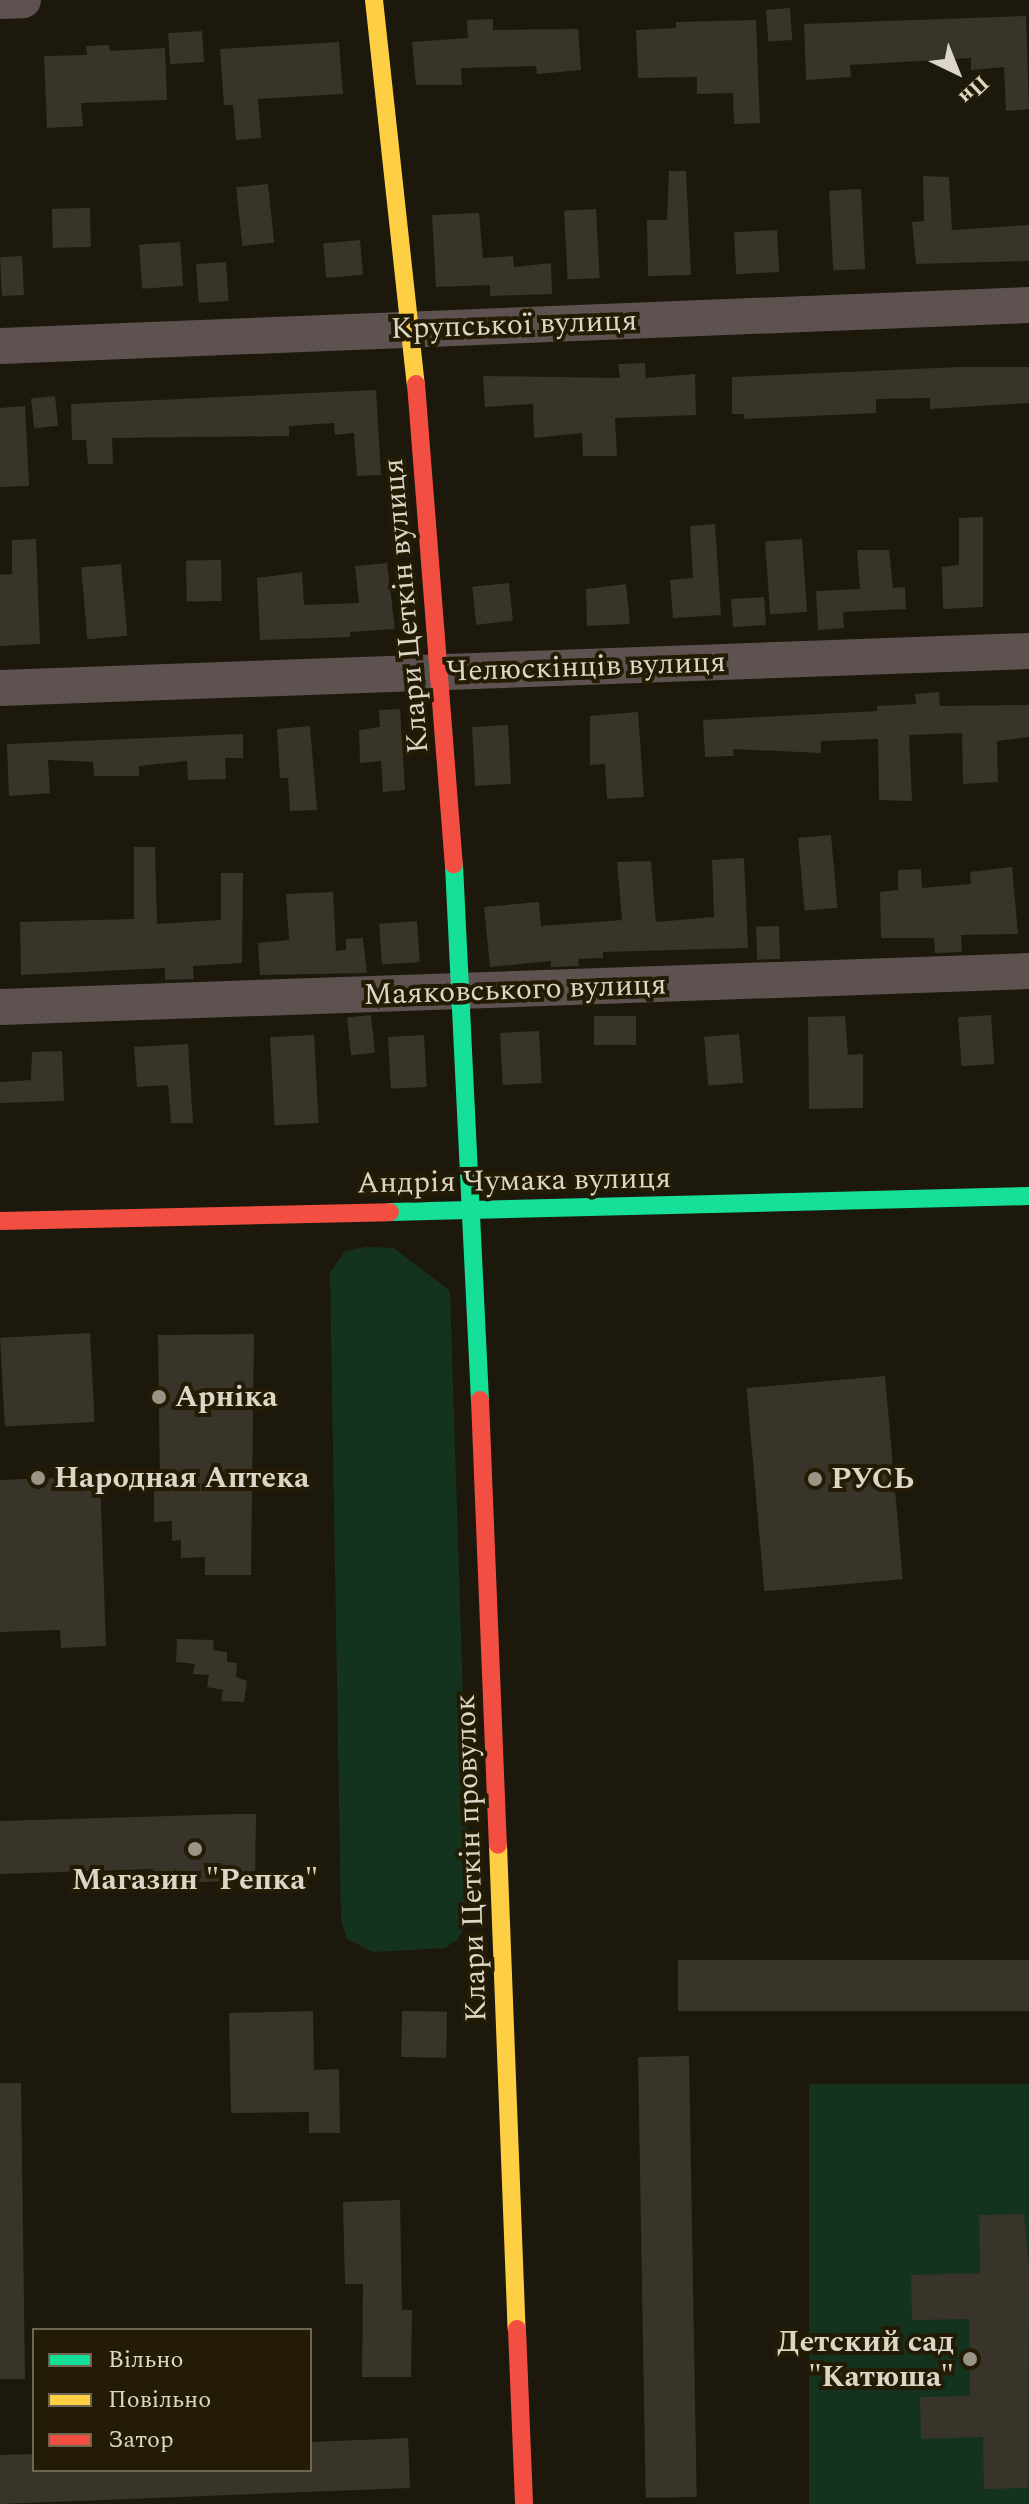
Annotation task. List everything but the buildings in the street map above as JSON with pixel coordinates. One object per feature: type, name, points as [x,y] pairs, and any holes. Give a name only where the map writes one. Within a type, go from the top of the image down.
[{"type":"street","points":[[0,1],[23,0]]},
{"type":"street","name":"Клари Цеткін вулиця","points":[[374,0],[412,330],[464,993],[474,1210]]},
{"type":"street","name":"Крупської вулиця","points":[[0,346],[1029,305]]},
{"type":"street","name":"Челюскінців вулиця","points":[[0,688],[1029,651]]},
{"type":"street","name":"Маяковського вулиця","points":[[0,1007],[1029,971]]},
{"type":"street","name":"Андрія Чумака вулиця","points":[[0,1221],[1029,1196]]},
{"type":"street","name":"Клари Цеткін провулок","points":[[474,1210],[524,2504]]},
{"type":"green space","points":[[366,1247],[394,1248],[450,1291],[470,1917],[458,1939],[445,1948],[373,1952],[347,1939],[341,1920],[330,1273],[345,1251]]},
{"type":"green space","points":[[809,2084],[1029,2084],[1029,2504],[809,2504]]},
{"type":"traffic: fast","points":[[454,865],[480,1400]]},
{"type":"traffic: fast","points":[[390,1212],[1029,1196]]},
{"type":"traffic: slow","points":[[374,0],[416,384]]},
{"type":"traffic: slow","points":[[498,1845],[517,2329]]},
{"type":"traffic: jam","points":[[416,384],[454,865]]},
{"type":"traffic: jam","points":[[0,1221],[390,1212]]},
{"type":"traffic: jam","points":[[480,1400],[498,1845]]},
{"type":"traffic: jam","points":[[517,2329],[524,2504]]},
{"type":"place","name":"Арніка","points":[[159,1397]]},
{"type":"place","name":"Народная Аптека","points":[[38,1478]]},
{"type":"place","name":"РУСЬ","points":[[815,1479]]},
{"type":"place","name":"Магазин \"Репка\"","points":[[195,1849]]},
{"type":"place","name":"Детский сад \"Катюша\"","points":[[970,2359]]}]
